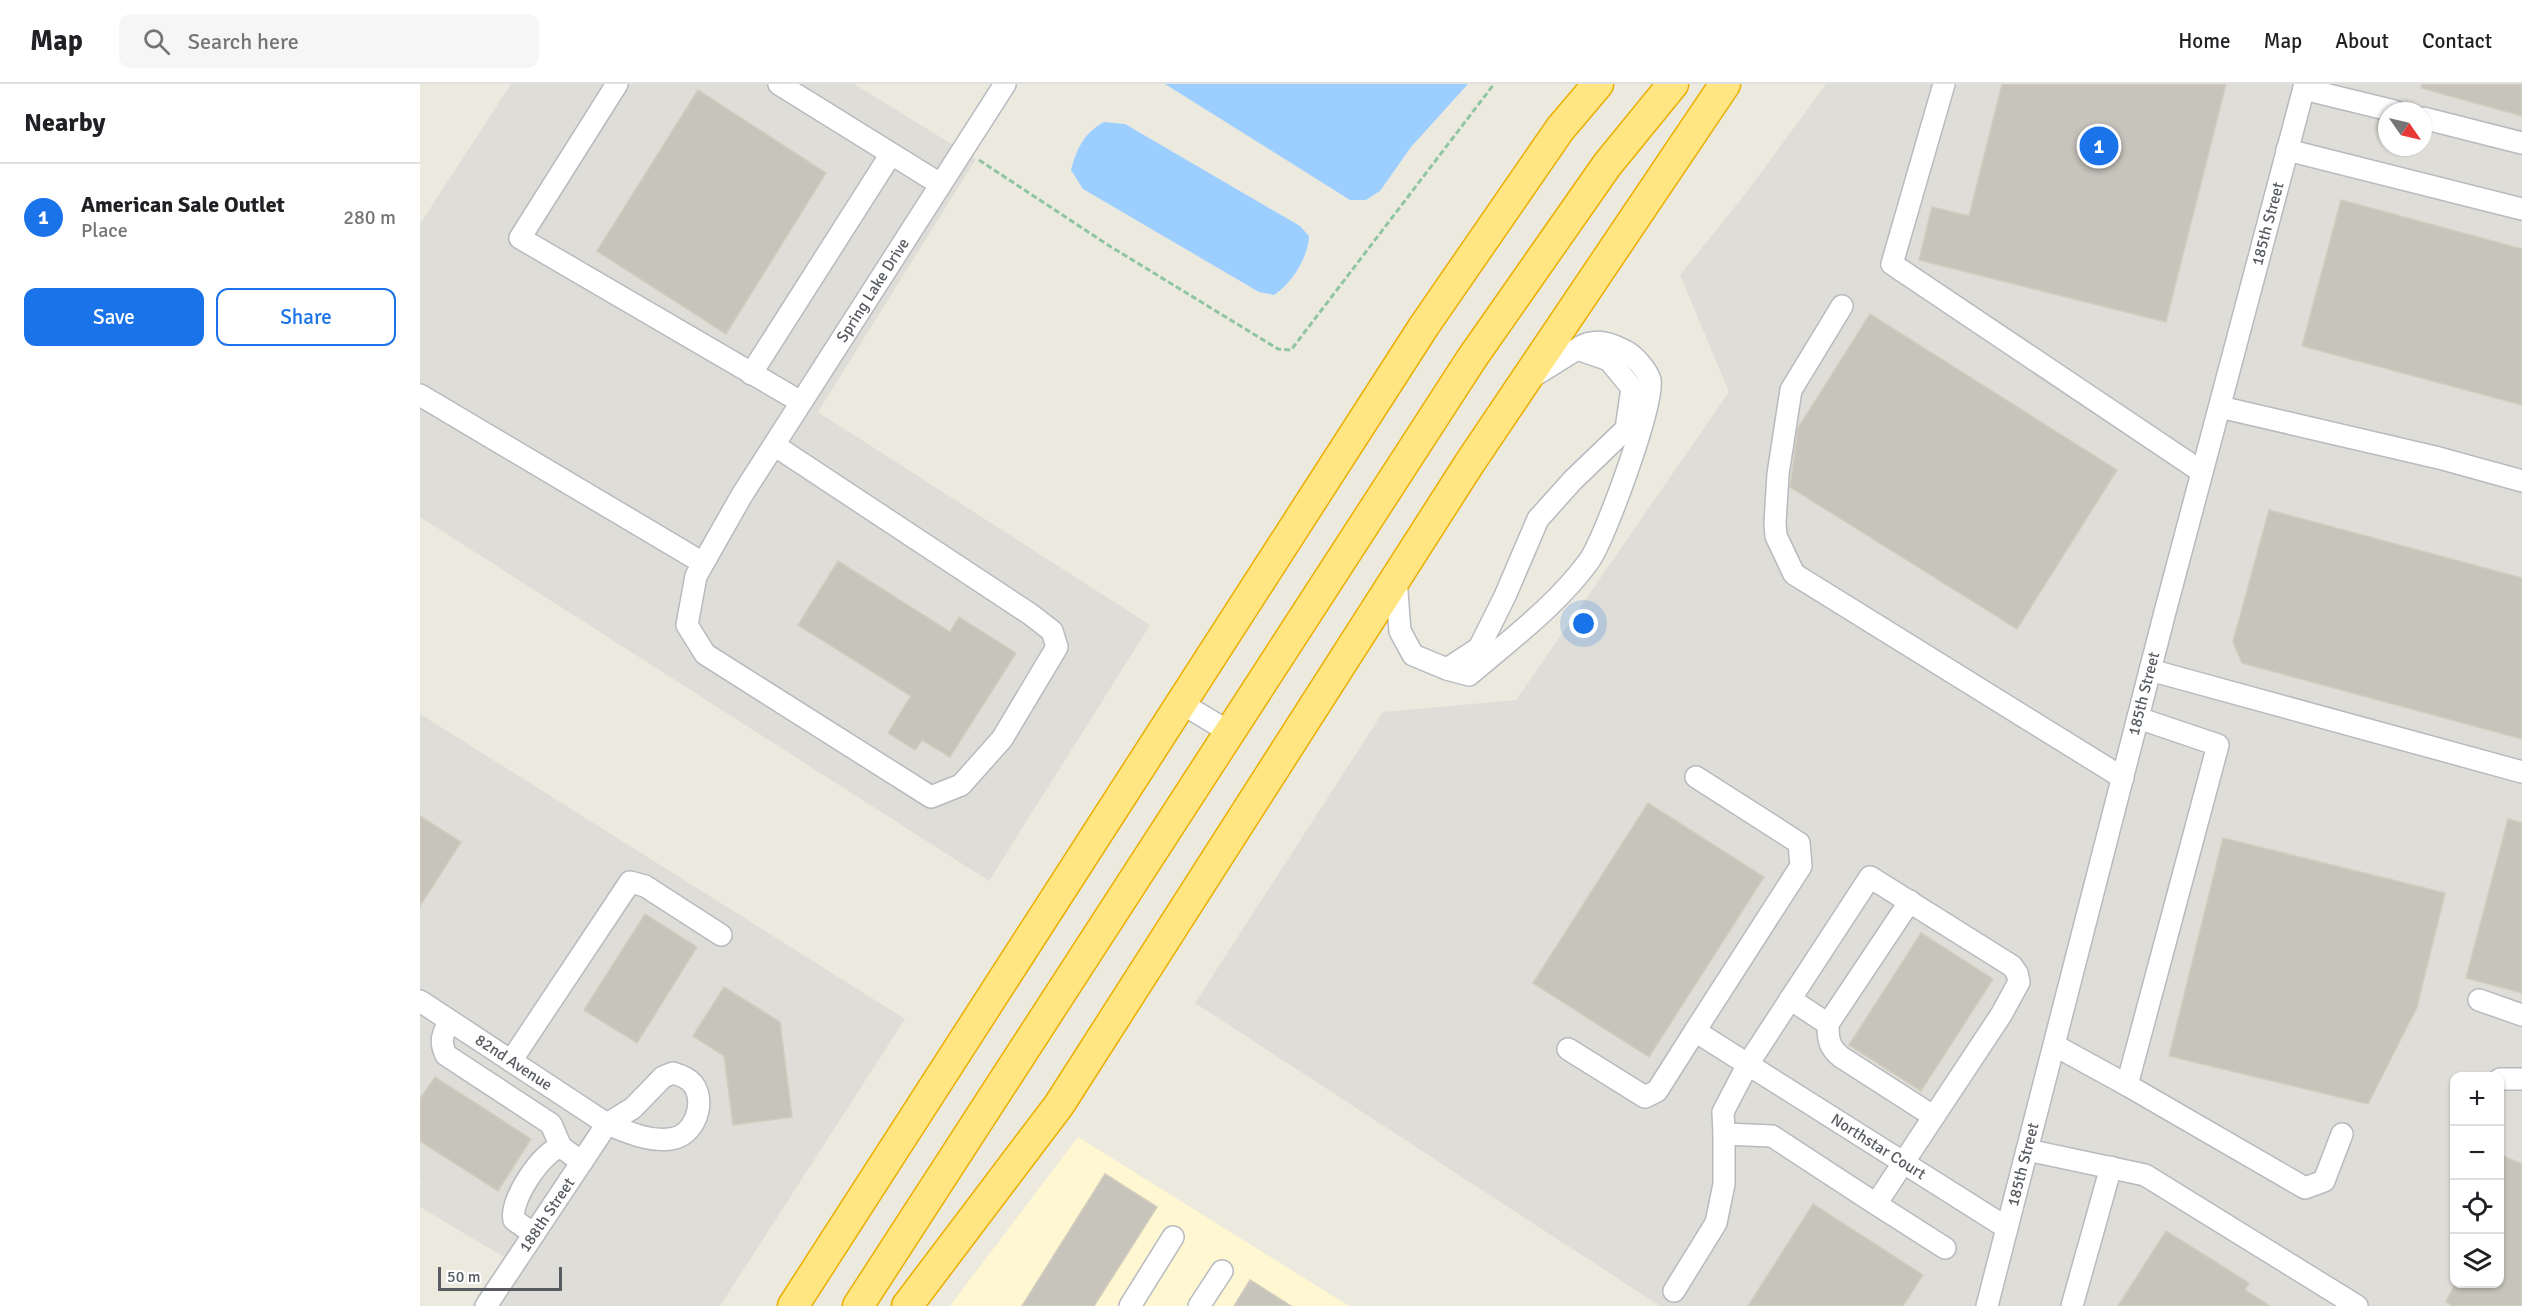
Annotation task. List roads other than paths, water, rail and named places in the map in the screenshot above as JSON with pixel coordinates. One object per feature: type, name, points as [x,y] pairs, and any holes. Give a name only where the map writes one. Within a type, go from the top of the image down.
[{"type":"highway","points":[[793,1306],[1424,326],[1560,129],[1598,84]]},
{"type":"highway","points":[[858,1306],[1472,358],[1607,165],[1673,84]]},
{"type":"highway","points":[[907,1306],[1059,1105],[1524,382],[1725,84]]},
{"type":"street","points":[[617,84],[520,238],[801,402]]},
{"type":"street","points":[[779,84],[940,184]]},
{"type":"street","name":"Spring Lake Drive","points":[[774,445],[1030,614],[1052,631],[1057,647],[1002,738],[961,785],[931,797],[705,654],[687,625],[696,576],[742,495],[1005,84]]},
{"type":"street","points":[[1944,84],[1892,264],[2202,472]]},
{"type":"street","points":[[2304,86],[2378,107]]},
{"type":"street","name":"185th Street","points":[[1987,1306],[2150,670],[2304,86]]},
{"type":"street","points":[[2432,120],[2522,143]]},
{"type":"street","points":[[2288,150],[2522,209]]},
{"type":"street","points":[[751,374],[891,154]]},
{"type":"street","points":[[1842,306],[1791,390],[1778,474],[1775,523],[1776,536],[1794,574],[2123,778]]},
{"type":"street","points":[[1396,579],[1400,631],[1413,655],[1469,675],[1549,606],[1590,560],[1606,526],[1635,446],[1648,400],[1650,379],[1634,357],[1612,344],[1590,341],[1524,382]]},
{"type":"street","points":[[1447,669],[1479,648],[1505,596],[1538,519],[1573,480],[1626,429],[1632,388],[1608,360],[1577,349]]},
{"type":"street","points":[[420,395],[703,563]]},
{"type":"street","points":[[2220,407],[2439,458],[2522,481]]},
{"type":"street","points":[[2150,670],[2522,772]]},
{"type":"street","points":[[1181,702],[1231,733]]},
{"type":"street","points":[[2127,1085],[2218,745],[2138,718]]},
{"type":"street","points":[[1568,1048],[1645,1097],[1657,1091],[1801,866],[1799,843],[1696,777]]},
{"type":"street","points":[[1674,1291],[1716,1223],[1724,1184],[1723,1112],[1748,1064],[1870,877],[2012,966],[2019,981],[2001,1015],[1876,1204]]},
{"type":"street","points":[[511,1061],[630,882],[645,886],[721,935]]},
{"type":"street","points":[[1910,901],[1828,1024],[1828,1039],[1832,1050],[1933,1116]]},
{"type":"street","points":[[1790,999],[1828,1024]]},
{"type":"street","points":[[2479,1000],[2522,1015]]},
{"type":"street","name":"82nd Avenue","points":[[420,1001],[608,1124]]},
{"type":"street","points":[[449,1020],[442,1035],[441,1046],[446,1055],[551,1124],[561,1147],[582,1162]]},
{"type":"street","name":"Northstar Court","points":[[1695,1030],[2007,1228]]},
{"type":"street","points":[[2054,1045],[2305,1188],[2324,1181],[2342,1134]]},
{"type":"street","points":[[2504,1079],[2522,1079]]},
{"type":"street","points":[[527,1108],[543,1082]]},
{"type":"street","name":"188th Street","points":[[486,1306],[608,1124]]},
{"type":"street","points":[[1724,1134],[1772,1136],[1946,1248]]},
{"type":"street","points":[[534,1234],[514,1220],[512,1212],[515,1200],[546,1154],[561,1147]]},
{"type":"street","points":[[2027,1150],[2145,1175],[2357,1306]]},
{"type":"street","points":[[2072,1306],[2111,1167]]},
{"type":"street","points":[[1130,1306],[1173,1237]]},
{"type":"street","points":[[1199,1306],[1222,1271]]},
{"type":"water","points":[[1165,84],[1468,84],[1411,147],[1380,191],[1366,200],[1350,200]]},
{"type":"water","points":[[1104,122],[1125,124],[1300,226],[1309,236],[1308,244],[1306,253],[1293,277],[1274,295],[1259,292],[1083,189],[1071,170],[1073,162],[1086,136]]},
{"type":"place","name":"American Sale Outlet","points":[[2099,146]]}]
